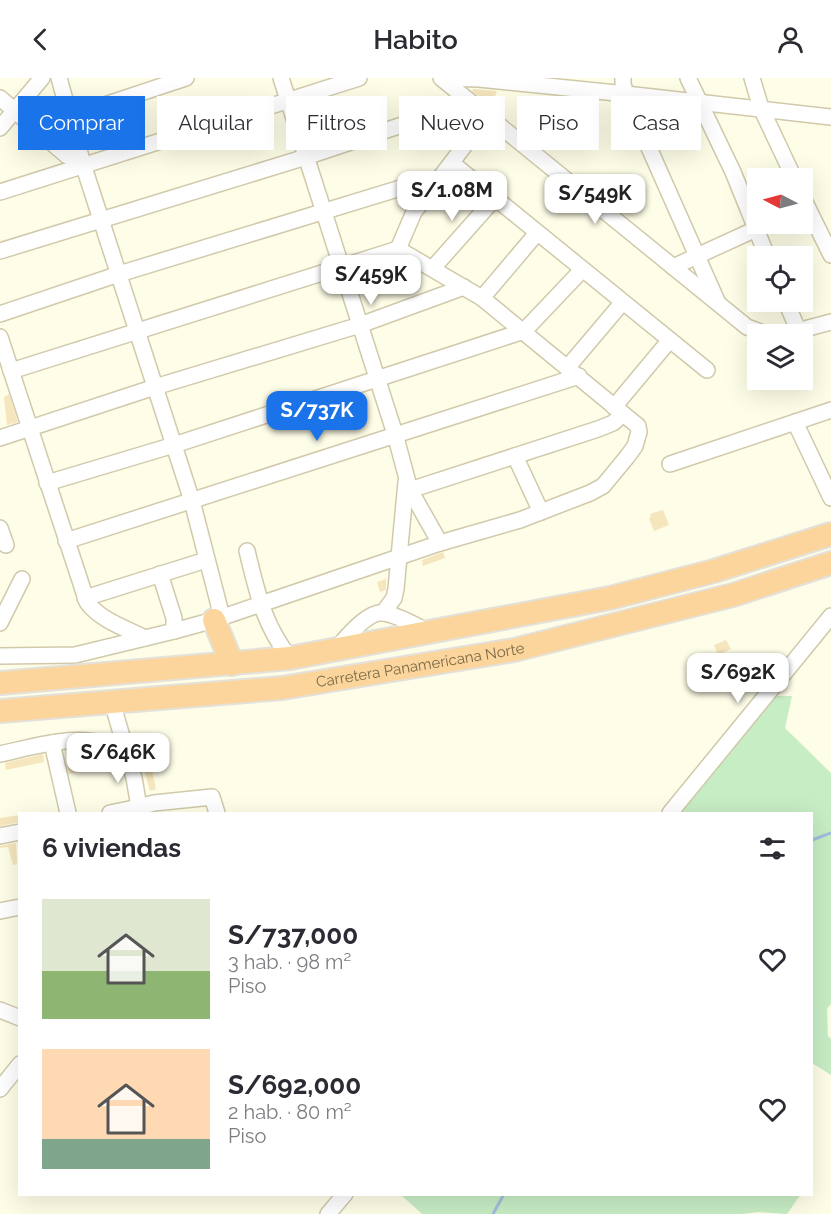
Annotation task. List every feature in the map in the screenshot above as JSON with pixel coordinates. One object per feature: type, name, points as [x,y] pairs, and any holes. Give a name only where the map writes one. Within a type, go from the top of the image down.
[{"type":"highway","name":"Carretera Panamericana Norte","points":[[0,683],[290,658],[610,598],[714,571],[831,534]]},
{"type":"highway","name":"Carretera Panamericana Norte","points":[[0,711],[282,688],[514,650],[732,595],[831,563]]},
{"type":"highway","points":[[218,619],[232,664]]},
{"type":"street","points":[[0,128],[42,78]]},
{"type":"street","points":[[59,78],[64,96]]},
{"type":"street","points":[[131,96],[186,78]]},
{"type":"street","points":[[281,78],[287,96]]},
{"type":"street","points":[[306,96],[359,78]]},
{"type":"street","points":[[442,78],[625,86],[669,96]]},
{"type":"street","points":[[442,78],[464,96]]},
{"type":"street","points":[[688,78],[697,96]]},
{"type":"street","points":[[753,78],[761,108],[789,168]]},
{"type":"street","points":[[625,86],[718,304]]},
{"type":"street","points":[[0,98],[18,113]]},
{"type":"street","points":[[0,192],[83,164],[286,103]]},
{"type":"street","points":[[701,103],[831,117]]},
{"type":"street","points":[[701,105],[747,207]]},
{"type":"street","points":[[0,251],[399,126]]},
{"type":"street","points":[[505,130],[747,327]]},
{"type":"street","points":[[60,150],[83,164]]},
{"type":"street","points":[[79,150],[192,501],[218,619]]},
{"type":"street","points":[[304,150],[395,434],[408,483],[440,543]]},
{"type":"street","points":[[398,249],[414,212],[462,150]]},
{"type":"street","points":[[452,163],[707,370]]},
{"type":"street","points":[[0,314],[119,274],[417,183],[431,190]]},
{"type":"street","points":[[433,268],[495,198]]},
{"type":"street","points":[[813,218],[831,255]]},
{"type":"street","points":[[482,298],[537,233]]},
{"type":"street","points":[[673,267],[747,233]]},
{"type":"street","points":[[0,656],[75,655],[174,631],[218,619],[440,543],[520,520],[603,486],[635,446],[639,432],[638,426],[482,298],[398,249],[11,371]]},
{"type":"street","points":[[47,483],[174,445],[524,331],[582,270]]},
{"type":"street","points":[[0,438],[155,387],[360,325],[464,287]]},
{"type":"street","points":[[66,541],[395,434],[573,372],[622,303]]},
{"type":"street","points":[[813,327],[831,322]]},
{"type":"street","points":[[0,337],[85,598],[93,610],[111,622],[145,638]]},
{"type":"street","points":[[408,483],[515,456],[613,423],[618,410],[669,341]]},
{"type":"street","points":[[670,464],[831,410]]},
{"type":"street","points":[[795,422],[831,498]]},
{"type":"street","points":[[515,456],[541,512]]},
{"type":"street","points":[[383,613],[394,598],[408,483]]},
{"type":"street","points":[[0,528],[6,545]]},
{"type":"street","points":[[246,551],[270,630],[290,658]]},
{"type":"street","points":[[85,598],[206,560]]},
{"type":"street","points":[[160,574],[174,618],[174,631]]},
{"type":"street","points":[[0,623],[22,579]]},
{"type":"street","points":[[336,649],[376,613],[383,613],[429,632]]},
{"type":"street","points":[[671,812],[831,616]]},
{"type":"street","points":[[112,702],[134,778],[140,810]]},
{"type":"street","points":[[0,754],[71,740],[112,745],[126,753]]},
{"type":"street","points":[[52,743],[68,812]]},
{"type":"street","points":[[120,812],[140,810],[154,803],[212,797],[217,812]]},
{"type":"street","points":[[0,836],[18,832]]},
{"type":"street","points":[[0,911],[18,906]]},
{"type":"street","points":[[0,1010],[18,1017]]},
{"type":"street","points":[[0,1089],[18,1066]]},
{"type":"street","points":[[328,1214],[343,1196]]},
{"type":"green space","points":[[775,696],[792,696],[785,728],[831,773],[831,1004],[827,1009],[828,1036],[831,1039],[831,1075],[813,1064],[813,812],[681,812]]},
{"type":"green space","points":[[402,1196],[800,1196],[787,1214],[758,1212],[743,1214],[422,1214]]},
{"type":"building","points":[[473,89],[497,91],[495,96],[478,96],[472,91]]},
{"type":"building","points":[[9,394],[18,422],[7,425],[4,397]]},
{"type":"building","points":[[663,510],[669,525],[654,531],[649,518],[650,514]]},
{"type":"building","points":[[443,552],[445,558],[423,566],[422,560]]},
{"type":"building","points":[[386,579],[386,590],[380,592],[377,582]]},
{"type":"building","points":[[726,640],[731,649],[718,655],[714,645]]},
{"type":"building","points":[[137,753],[149,756],[156,789],[150,791]]},
{"type":"building","points":[[43,754],[44,762],[6,770],[5,763]]},
{"type":"building","points":[[77,761],[79,772],[69,774],[67,763]]},
{"type":"building","points":[[18,815],[18,822],[0,826],[0,818]]},
{"type":"building","points":[[16,843],[17,864],[13,865],[8,847],[0,848],[0,846]]},
{"type":"waterway","points":[[813,840],[831,833]]},
{"type":"waterway","points":[[493,1214],[503,1196]]}]
